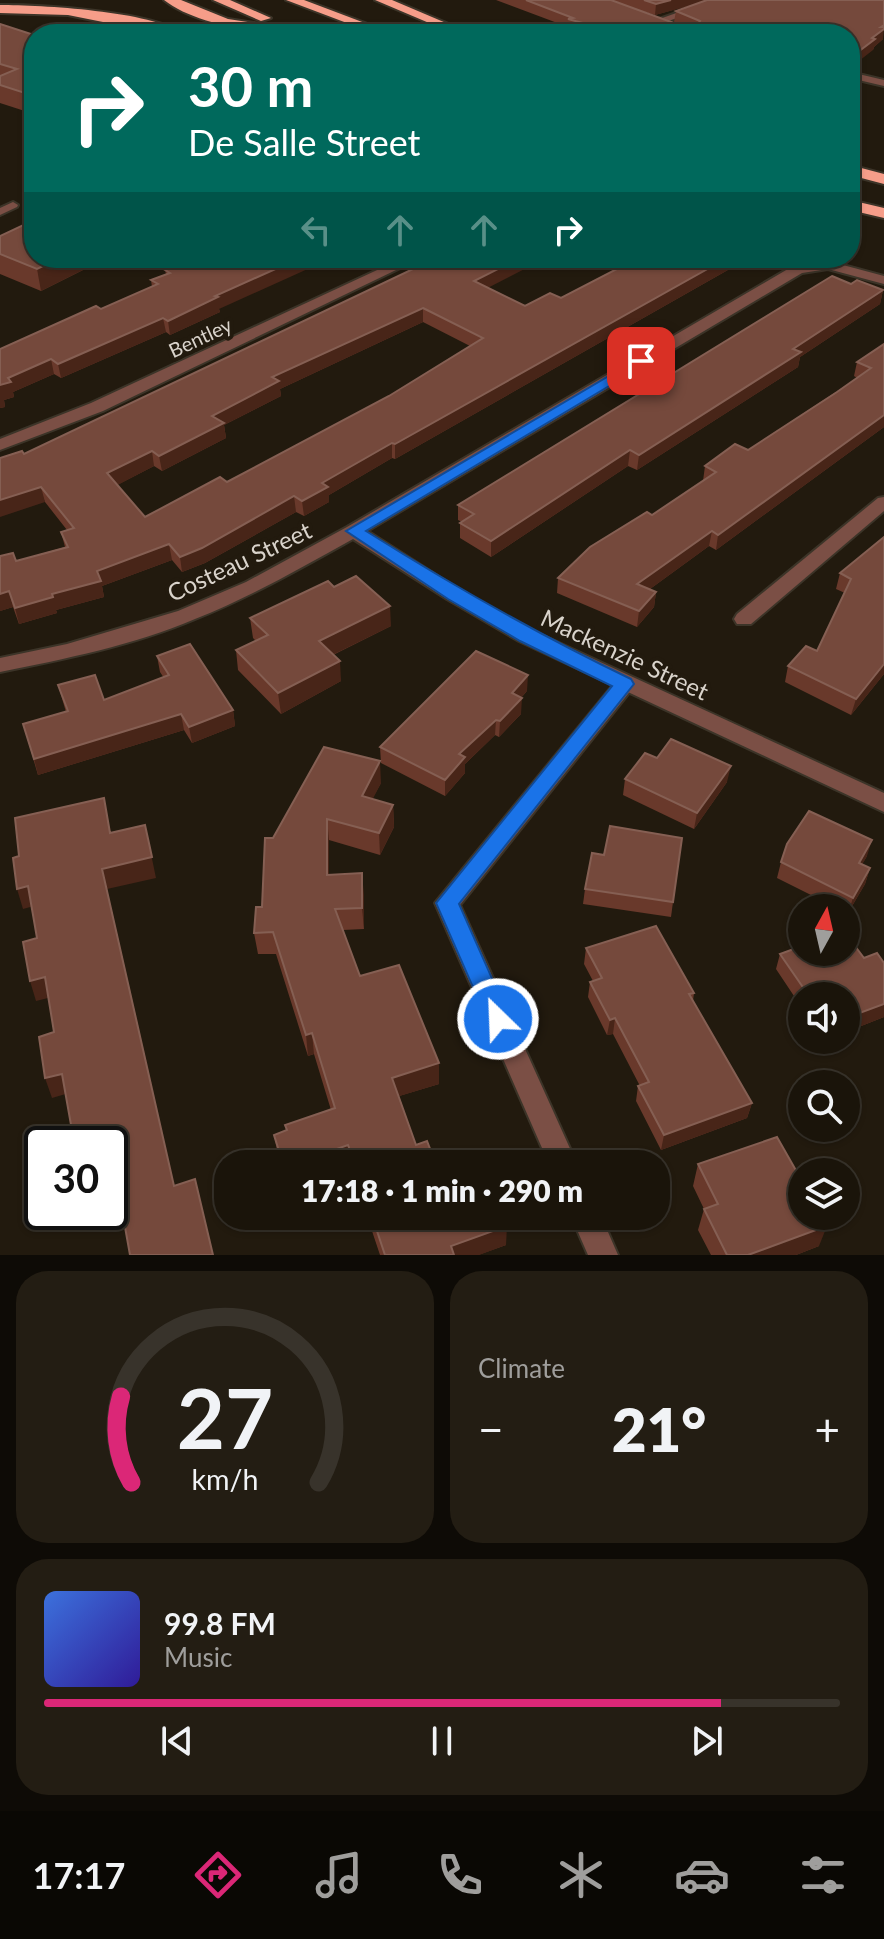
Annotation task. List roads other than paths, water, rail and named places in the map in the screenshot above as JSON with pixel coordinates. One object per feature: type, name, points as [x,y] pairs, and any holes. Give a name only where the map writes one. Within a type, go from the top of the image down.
[{"type":"highway","points":[[170,0],[238,24]]},
{"type":"highway","points":[[219,0],[278,24]]},
{"type":"highway","points":[[292,0],[360,24]]},
{"type":"highway","points":[[381,0],[441,24]]},
{"type":"highway","points":[[0,9],[63,9],[138,24]]},
{"type":"highway","points":[[860,173],[884,179]]},
{"type":"highway","points":[[860,207],[884,213]]},
{"type":"street","points":[[656,22],[723,0]]},
{"type":"street","points":[[643,18],[662,24]]},
{"type":"street","points":[[860,77],[883,81]]},
{"type":"street","name":"Bentley","points":[[0,445],[97,407],[393,268]]},
{"type":"street","name":"Costeau Street","points":[[0,665],[68,651],[185,616],[253,586],[354,531],[802,268]]},
{"type":"street","name":"Costeau Street","points":[[839,268],[884,280]]},
{"type":"street","points":[[744,619],[884,502]]},
{"type":"street","name":"Mackenzie Street","points":[[354,531],[514,629],[625,684],[884,803]]},
{"type":"street","points":[[557,1150],[447,903],[625,684]]},
{"type":"street","points":[[592,1230],[603,1255]]},
{"type":"lane","points":[[0,212],[13,205]]}]
